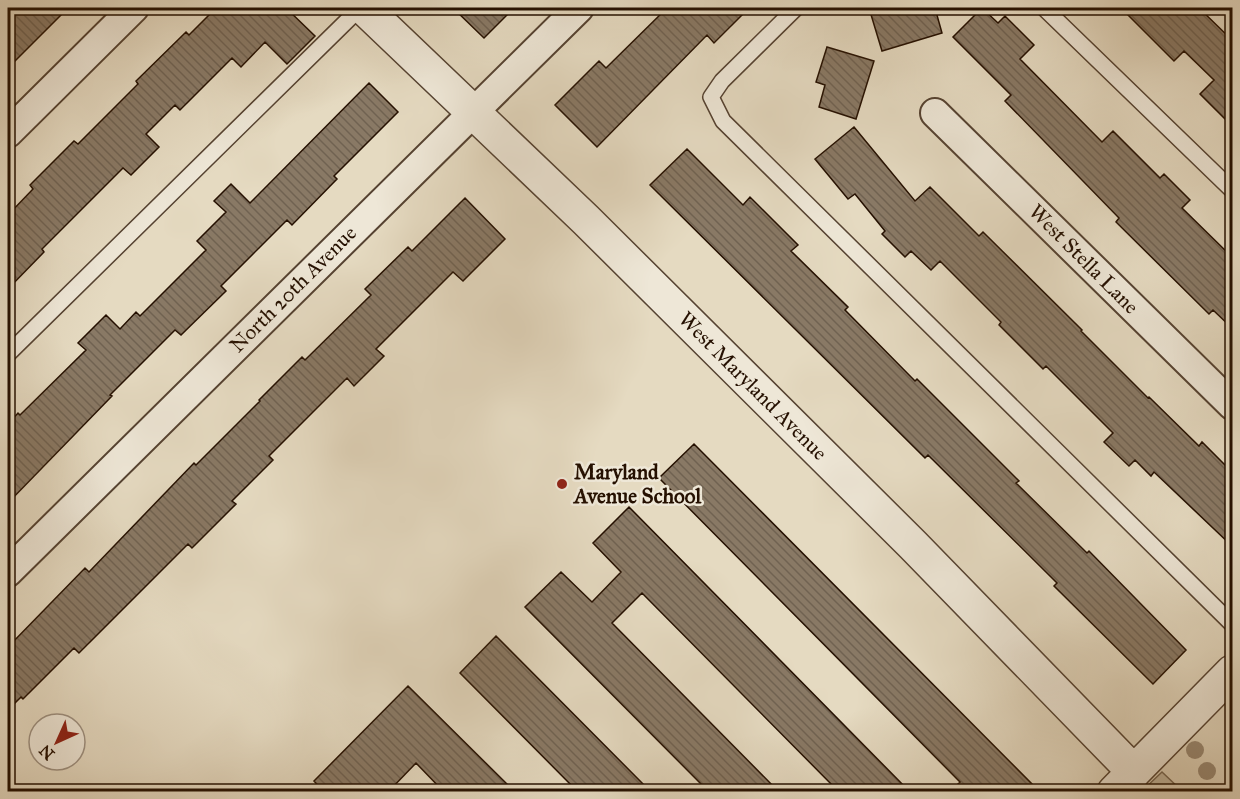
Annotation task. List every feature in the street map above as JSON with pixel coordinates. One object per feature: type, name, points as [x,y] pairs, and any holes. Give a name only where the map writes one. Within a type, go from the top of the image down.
[{"type":"street","points":[[8,133],[134,8]]},
{"type":"street","name":"West Maryland Avenue","points":[[362,8],[586,220],[913,545],[1124,782]]},
{"type":"street","name":"North 20th Avenue","points":[[8,572],[579,8]]},
{"type":"street","name":"West Stella Lane","points":[[935,113],[1233,405]]},
{"type":"street","points":[[1124,782],[1233,672]]},
{"type":"lane","points":[[8,354],[362,8]]},
{"type":"lane","points":[[796,8],[722,81],[711,97],[723,121],[1233,624]]},
{"type":"lane","points":[[1044,8],[1233,190]]},
{"type":"shaded area","points":[[1162,772],[1182,791],[1142,791]]},
{"type":"building","points":[[8,8],[68,8],[8,68]]},
{"type":"building","points":[[216,8],[286,8],[315,36],[287,64],[265,42],[241,67],[232,58],[180,110],[175,105],[146,134],[159,147],[131,175],[123,168],[42,249],[44,252],[8,289],[8,215],[33,189],[30,185],[74,141],[78,144],[138,84],[136,81],[186,32],[189,35]]},
{"type":"building","points":[[453,8],[514,8],[484,38]]},
{"type":"building","points":[[667,8],[749,8],[714,43],[707,35],[597,147],[555,105],[599,61],[606,68]]},
{"type":"building","points":[[869,8],[935,8],[942,33],[882,51]]},
{"type":"building","points":[[982,8],[998,23],[1005,16],[1034,45],[1020,59],[1102,142],[1113,131],[1160,178],[1164,174],[1190,200],[1182,208],[1233,258],[1233,329],[1213,310],[1209,314],[1116,222],[1119,218],[1005,101],[1011,95],[953,37]]},
{"type":"building","points":[[1121,8],[1199,8],[1233,41],[1233,127],[1200,94],[1214,80],[1184,51],[1174,61]]},
{"type":"building","points":[[827,47],[874,61],[856,119],[819,107],[825,85],[816,82]]},
{"type":"building","points":[[369,83],[398,112],[334,176],[337,179],[292,225],[287,220],[221,286],[226,291],[181,335],[175,330],[8,503],[8,424],[86,350],[78,343],[106,315],[120,329],[136,312],[140,316],[206,250],[197,241],[226,212],[214,201],[231,184],[250,203]]},
{"type":"building","points":[[854,127],[915,201],[930,187],[979,236],[983,232],[1148,398],[1199,446],[1202,442],[1233,473],[1233,547],[1154,472],[1151,476],[1135,460],[1129,466],[1104,442],[1113,433],[1046,366],[1043,369],[999,325],[1001,322],[940,261],[931,270],[911,251],[905,257],[882,234],[885,231],[855,194],[848,199],[815,159]]},
{"type":"building","points":[[687,149],[743,205],[750,197],[798,245],[791,251],[848,307],[845,310],[915,381],[917,379],[1019,481],[1016,483],[1087,553],[1089,551],[1186,650],[1153,684],[1054,586],[1057,583],[928,455],[925,458],[650,185]]},
{"type":"building","points":[[465,198],[505,239],[463,281],[453,272],[376,349],[384,356],[354,386],[347,378],[269,456],[273,460],[232,501],[236,504],[192,548],[188,544],[79,653],[74,648],[23,699],[21,697],[8,710],[8,647],[85,568],[89,572],[194,463],[196,465],[302,357],[305,360],[371,295],[365,289],[408,247],[412,251]]},
{"type":"building","points":[[694,444],[1040,792],[950,792],[960,782],[659,478]]},
{"type":"building","points":[[629,507],[910,792],[839,792],[642,593],[612,623],[779,792],[709,792],[525,607],[561,572],[592,602],[621,572],[593,543]]},
{"type":"building","points":[[496,636],[651,792],[578,792],[460,673]]},
{"type":"building","points":[[408,686],[515,792],[444,792],[416,763],[388,792],[324,792],[314,781]]},
{"type":"place","name":"Maryland Avenue School","points":[[562,484]]}]
